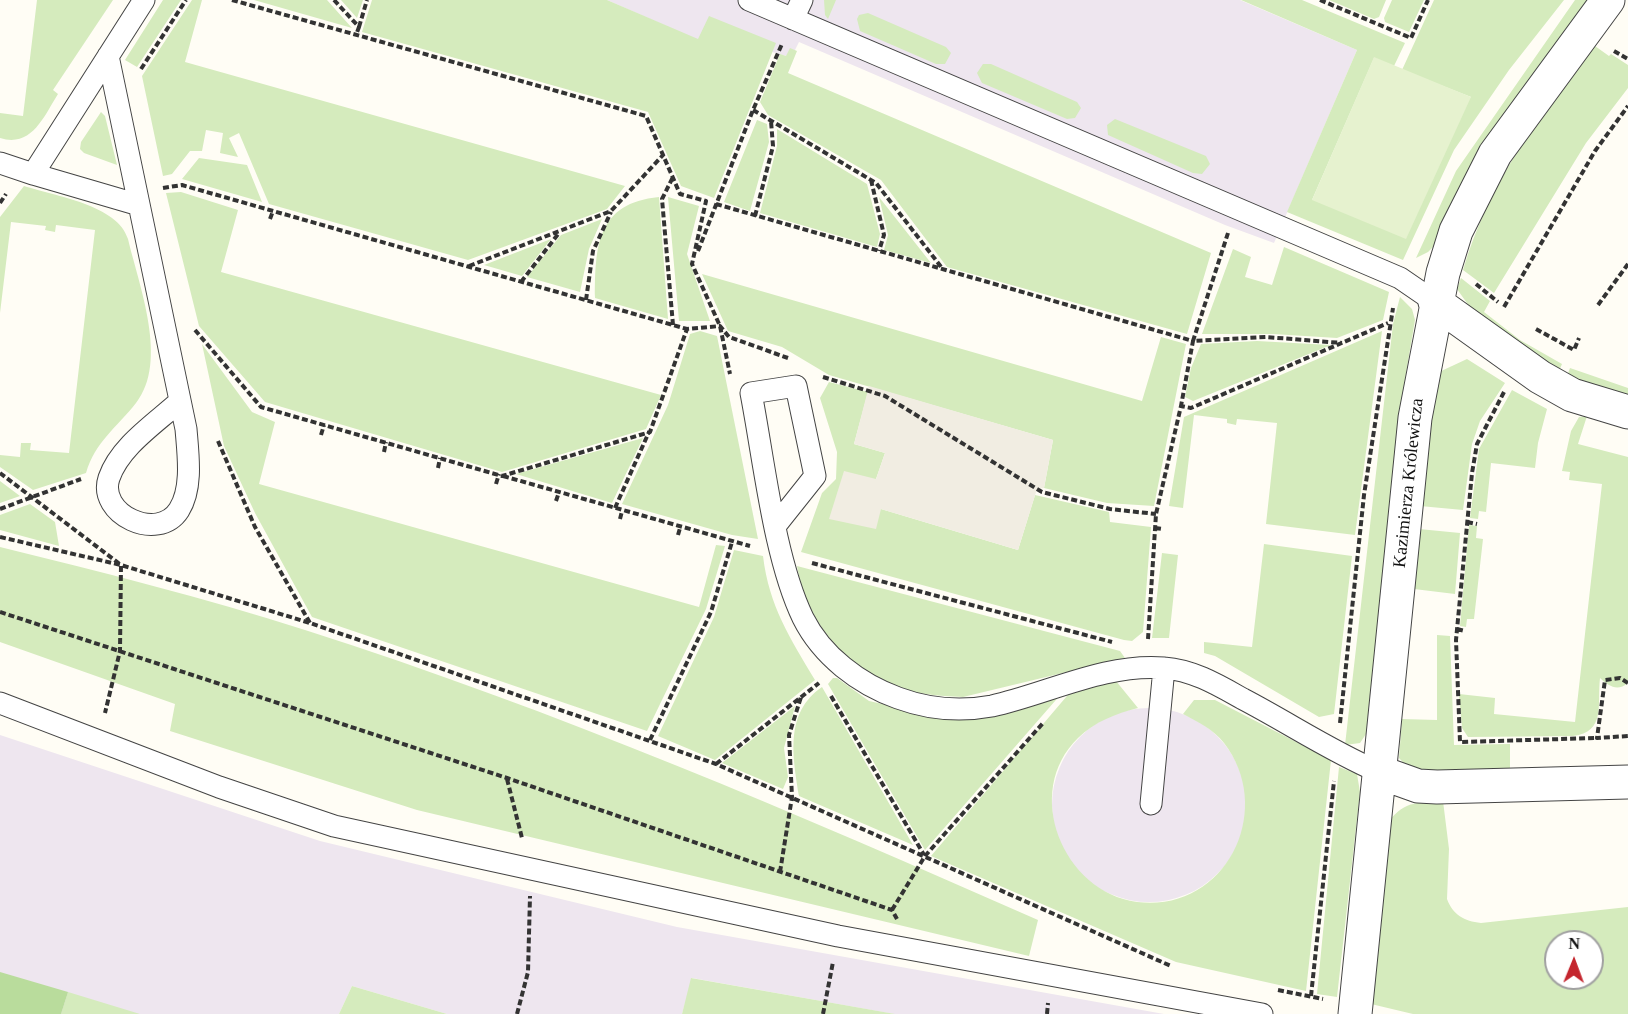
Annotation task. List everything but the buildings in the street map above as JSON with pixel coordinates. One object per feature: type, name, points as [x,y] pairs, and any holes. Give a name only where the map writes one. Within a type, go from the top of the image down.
[{"type":"street","name":"Kazimierza Królewicza","points":[[1355,1010],[1415,418],[1436,302],[1456,231],[1495,154],[1608,0]]},
{"type":"street","points":[[1436,302],[1520,363],[1572,395],[1628,412]]},
{"type":"street","points":[[1379,772],[1418,786],[1437,787],[1628,782]]},
{"type":"lane","points":[[33,174],[144,0]]},
{"type":"lane","points":[[749,0],[798,9],[1400,278],[1436,302]]},
{"type":"lane","points":[[110,53],[180,401],[188,464],[186,489],[179,511],[160,525],[140,525],[121,513],[110,496],[108,481],[114,467],[134,443],[180,401]]},
{"type":"lane","points":[[0,162],[139,205]]},
{"type":"lane","points":[[776,525],[815,476],[796,386],[751,393],[776,525],[783,555],[804,619],[827,652],[855,678],[882,692],[923,707],[957,709],[992,706],[1081,680],[1129,670],[1164,668],[1202,677],[1337,752],[1379,772]]},
{"type":"lane","points":[[1151,804],[1164,668]]},
{"type":"lane","points":[[0,703],[219,787],[334,826],[531,871],[838,936],[1262,1014]]},
{"type":"path","points":[[110,53],[136,78],[186,0]]},
{"type":"path","points":[[232,0],[646,116],[680,194],[706,201],[692,264],[720,326],[732,382]]},
{"type":"path","points":[[334,0],[359,27]]},
{"type":"path","points":[[356,35],[367,0]]},
{"type":"path","points":[[1320,0],[1410,38],[1428,0]]},
{"type":"path","points":[[244,10],[247,4]]},
{"type":"path","points":[[303,27],[305,21]]},
{"type":"path","points":[[360,43],[362,37]]},
{"type":"path","points":[[418,59],[420,53]]},
{"type":"path","points":[[692,264],[778,53]]},
{"type":"path","points":[[484,77],[485,71]]},
{"type":"path","points":[[545,94],[547,88]]},
{"type":"path","points":[[607,112],[608,105]]},
{"type":"path","points":[[1504,307],[1595,151],[1628,106]]},
{"type":"path","points":[[753,110],[876,183],[947,273],[1193,341],[1266,337],[1342,343]]},
{"type":"path","points":[[755,216],[772,146],[771,120]]},
{"type":"path","points":[[586,300],[593,251],[611,211],[664,154]]},
{"type":"path","points":[[673,325],[662,199],[674,176]]},
{"type":"path","points":[[158,179],[160,189],[182,185],[687,329],[720,326]]},
{"type":"path","points":[[871,180],[884,235],[879,251]]},
{"type":"path","points":[[716,204],[815,235],[879,251],[884,255],[942,269]]},
{"type":"path","points":[[270,219],[273,211]]},
{"type":"path","points":[[468,267],[611,211]]},
{"type":"path","points":[[323,234],[325,226]]},
{"type":"path","points":[[521,282],[561,231]]},
{"type":"path","points":[[382,250],[384,243]]},
{"type":"path","points":[[1147,651],[1156,513],[1181,406],[1193,341],[1224,245]]},
{"type":"path","points":[[446,268],[448,261]]},
{"type":"path","points":[[1598,305],[1626,270],[1628,264]]},
{"type":"path","points":[[505,285],[507,278]]},
{"type":"path","points":[[566,302],[569,295]]},
{"type":"path","points":[[625,318],[627,311]]},
{"type":"path","points":[[1181,406],[1191,408],[1389,323],[1364,495],[1311,996]]},
{"type":"path","points":[[192,335],[190,324],[261,407],[680,528],[1124,645]]},
{"type":"path","points":[[720,326],[729,337],[795,361]]},
{"type":"path","points":[[615,508],[650,432],[687,329]]},
{"type":"path","points":[[1520,363],[1486,423],[1477,444],[1457,629],[1460,742],[1628,736]]},
{"type":"path","points":[[817,373],[885,396],[1042,492],[1110,509],[1156,513]]},
{"type":"path","points":[[321,435],[324,425]]},
{"type":"path","points":[[215,431],[255,527],[310,623]]},
{"type":"path","points":[[500,475],[650,432]]},
{"type":"path","points":[[384,452],[386,442]]},
{"type":"path","points":[[438,468],[441,458]]},
{"type":"path","points":[[0,509],[114,467]]},
{"type":"path","points":[[0,473],[121,565]]},
{"type":"path","points":[[496,484],[500,475]]},
{"type":"path","points":[[556,501],[559,492]]},
{"type":"path","points":[[620,519],[622,511]]},
{"type":"path","points":[[1467,522],[1477,524]]},
{"type":"path","points":[[678,535],[680,528]]},
{"type":"path","points":[[1155,528],[1162,529]]},
{"type":"path","points":[[0,537],[121,565],[310,623],[716,764],[1179,970]]},
{"type":"path","points":[[650,740],[711,612],[732,542]]},
{"type":"path","points":[[98,740],[120,651],[121,565]]},
{"type":"path","points":[[0,612],[507,778],[892,910],[920,951]]},
{"type":"path","points":[[1457,629],[1466,631]]},
{"type":"path","points":[[819,675],[924,856]]},
{"type":"path","points":[[1597,738],[1605,680],[1620,678],[1628,683]]},
{"type":"path","points":[[716,764],[822,680]]},
{"type":"path","points":[[892,910],[924,856],[1081,680]]},
{"type":"path","points":[[780,872],[792,797],[789,735],[801,697]]},
{"type":"path","points":[[507,778],[531,871],[528,972],[517,1014]]},
{"type":"path","points":[[823,1014],[838,936]]},
{"type":"path","points":[[1267,988],[1311,996],[1355,1010]]},
{"type":"shaded area","points":[[607,0],[1240,0],[1357,50],[1274,243],[1225,225],[799,42],[795,50],[786,56],[772,52],[775,43],[698,40]]},
{"type":"shaded area","points":[[869,386],[1053,440],[1044,488],[1037,489],[1018,550],[881,509],[876,529],[829,519],[844,471],[876,479],[885,453],[854,444]]},
{"type":"shaded area","points":[[1149,708],[1186,715],[1203,724],[1218,736],[1230,751],[1239,768],[1246,805],[1239,842],[1230,859],[1218,874],[1203,886],[1186,895],[1149,902],[1112,895],[1095,886],[1080,874],[1068,859],[1059,842],[1052,805],[1059,768],[1068,751],[1080,736],[1095,724],[1112,715]]},
{"type":"shaded area","points":[[0,735],[320,841],[677,927],[1164,1014],[894,1014],[692,978],[682,1014],[447,1014],[352,986],[339,1014],[0,1014]]},
{"type":"green space","points":[[37,0],[113,0],[53,90],[58,94],[36,128],[21,138],[11,140],[0,138],[0,113],[23,116]]},
{"type":"green space","points":[[163,0],[181,0],[137,67],[125,60]]},
{"type":"green space","points":[[192,0],[202,0],[185,62],[625,186],[607,209],[468,260],[269,204],[239,133],[229,138],[238,157],[220,153],[223,133],[206,130],[202,151],[190,151],[172,174],[163,176],[142,76]]},
{"type":"green space","points":[[254,0],[327,0],[352,28]]},
{"type":"green space","points":[[341,0],[363,0],[357,18]]},
{"type":"green space","points":[[372,0],[607,0],[698,39],[709,16],[776,43],[714,198],[681,186],[648,112],[362,32]]},
{"type":"green space","points":[[824,0],[836,0],[828,19],[825,15]]},
{"type":"green space","points":[[1241,0],[1302,0],[1405,43],[1394,66],[1374,58],[1312,200],[1471,97],[1402,70],[1434,0],[1564,0],[1509,70],[1454,150],[1403,260],[1287,212],[1357,50]]},
{"type":"green space","points":[[1329,0],[1386,0],[1379,17],[1374,19]]},
{"type":"green space","points":[[1392,0],[1424,0],[1409,32],[1385,22],[1384,18]]},
{"type":"green space","points":[[1575,0],[1590,0],[1470,167],[1438,242],[1428,252],[1416,258],[1456,171]]},
{"type":"green space","points":[[868,13],[946,47],[951,53],[945,64],[936,64],[860,31],[857,19],[859,15]]},
{"type":"green space","points":[[1595,46],[1628,65],[1628,88],[1586,143],[1494,293],[1463,270],[1474,238],[1501,179],[1535,124]]},
{"type":"green space","points":[[790,48],[797,51],[788,73],[1211,253],[1187,334],[947,267],[881,180],[768,115],[760,102],[780,54],[786,56]]},
{"type":"green space","points":[[1374,57],[1471,97],[1406,239],[1312,200]]},
{"type":"green space","points":[[983,64],[991,64],[1077,102],[1081,108],[1075,118],[1067,119],[982,83],[977,73]]},
{"type":"green space","points":[[101,112],[105,116],[117,165],[84,153],[80,149],[81,142]]},
{"type":"green space","points":[[1115,119],[1206,156],[1210,164],[1202,174],[1193,173],[1108,135],[1107,125]]},
{"type":"green space","points":[[757,120],[767,124],[769,142],[750,211],[724,202]]},
{"type":"green space","points":[[777,129],[867,184],[880,234],[877,247],[760,213],[777,146]]},
{"type":"green space","points":[[199,158],[247,165],[262,202],[182,179]]},
{"type":"green space","points":[[24,186],[68,198],[99,210],[122,227],[128,239],[144,300],[151,345],[146,386],[136,403],[95,452],[86,473],[33,490],[0,467],[0,455],[20,457],[21,443],[31,443],[30,450],[69,453],[95,230],[56,225],[55,232],[45,230],[46,226],[11,222],[0,313],[0,217]]},
{"type":"green space","points":[[181,192],[238,210],[221,272],[661,395],[646,429],[502,472],[265,402],[199,326],[166,193]]},
{"type":"green space","points":[[659,197],[668,319],[595,298],[596,261],[604,230],[623,208],[638,201]]},
{"type":"green space","points":[[668,197],[699,206],[687,254],[710,321],[679,321]]},
{"type":"green space","points":[[879,197],[931,263],[884,250],[888,235]]},
{"type":"green space","points":[[602,219],[589,249],[580,292],[527,277],[561,235]]},
{"type":"green space","points":[[551,239],[522,276],[484,265]]},
{"type":"green space","points":[[1284,247],[1389,292],[1383,320],[1337,338],[1273,334],[1202,334],[1233,249],[1251,257],[1245,277],[1272,285]]},
{"type":"green space","points":[[702,274],[1142,401],[1161,337],[1186,344],[1154,506],[1107,503],[1044,488],[1053,440],[829,375],[782,347],[728,331]]},
{"type":"green space","points":[[1461,278],[1490,301],[1484,312],[1520,340],[1562,364],[1559,371],[1469,306],[1457,289]]},
{"type":"green space","points":[[1400,297],[1412,309],[1415,320],[1399,415],[1366,734],[1360,743],[1345,745],[1393,324]]},
{"type":"green space","points":[[700,331],[717,336],[758,539],[732,535],[622,504],[668,405],[690,334]]},
{"type":"green space","points":[[1382,331],[1355,535],[1266,524],[1277,423],[1237,419],[1236,425],[1227,423],[1227,419],[1194,415],[1183,508],[1169,506],[1184,417]]},
{"type":"green space","points":[[1257,341],[1331,345],[1193,401],[1185,397],[1191,368],[1201,344]]},
{"type":"green space","points":[[202,344],[252,412],[275,422],[259,484],[699,607],[716,545],[725,546],[706,609],[647,731],[312,617],[255,513],[224,446]]},
{"type":"green space","points":[[1467,359],[1505,383],[1480,421],[1472,444],[1463,510],[1420,506],[1437,373]]},
{"type":"green space","points":[[1570,368],[1628,388],[1628,399],[1567,376]]},
{"type":"green space","points":[[829,382],[868,392],[854,444],[885,453],[876,479],[881,509],[1018,550],[1035,495],[1109,512],[1110,522],[1151,527],[1143,632],[1132,641],[1124,640],[801,552],[822,493],[836,479],[837,452],[820,398]]},
{"type":"green space","points":[[1512,390],[1547,409],[1538,443],[1535,468],[1491,463],[1486,512],[1479,511],[1478,519],[1470,518],[1479,449]]},
{"type":"green space","points":[[1587,416],[1578,444],[1628,457],[1628,683],[1624,686],[1613,687],[1600,678],[1598,716],[1591,729],[1584,733],[1573,736],[1468,737],[1462,728],[1459,694],[1495,698],[1494,714],[1575,722],[1602,484],[1569,480],[1570,472],[1562,471],[1571,431],[1579,417]]},
{"type":"green space","points":[[643,438],[612,503],[516,474]]},
{"type":"green space","points":[[0,481],[20,496],[0,503]]},
{"type":"green space","points":[[30,504],[55,522],[59,546],[0,530],[0,515]]},
{"type":"green space","points":[[1469,525],[1477,526],[1476,538],[1483,539],[1474,619],[1467,619],[1466,627],[1460,626]]},
{"type":"green space","points":[[1419,529],[1460,533],[1455,594],[1414,589]]},
{"type":"green space","points":[[1264,544],[1352,556],[1334,714],[1319,717],[1215,656],[1204,653],[1204,642],[1252,647]]},
{"type":"green space","points":[[0,547],[191,596],[305,630],[492,694],[676,765],[1038,920],[1029,956],[417,810],[170,731],[175,704],[0,642]]},
{"type":"green space","points":[[734,550],[763,556],[775,606],[815,680],[715,760],[658,736],[714,617]]},
{"type":"green space","points":[[1162,553],[1178,555],[1169,638],[1152,638]]},
{"type":"green space","points":[[797,566],[1120,651],[1125,658],[963,697],[907,691],[890,685],[856,665],[828,637],[808,603]]},
{"type":"green space","points":[[1437,635],[1450,636],[1454,745],[1510,744],[1510,771],[1413,773],[1399,758],[1402,719],[1437,720]]},
{"type":"green space","points":[[833,678],[837,678],[869,701],[914,711],[1062,693],[925,850],[828,684]]},
{"type":"green space","points":[[1116,681],[1138,708],[1106,719],[1078,738],[1061,760],[1053,785],[1053,811],[1059,836],[1071,860],[1089,880],[1111,894],[1137,902],[1168,901],[1195,891],[1217,874],[1233,852],[1243,826],[1245,798],[1239,770],[1220,738],[1205,726],[1183,714],[1194,700],[1215,700],[1331,760],[1306,991],[1176,962],[931,856],[1072,690]]},
{"type":"green space","points":[[822,687],[913,845],[799,796],[794,751],[796,723],[810,698]]},
{"type":"green space","points":[[795,706],[784,748],[788,777],[783,789],[722,763]]},
{"type":"green space","points":[[1339,767],[1357,774],[1360,792],[1337,997],[1317,994]]},
{"type":"green space","points":[[1443,801],[1449,849],[1447,899],[1452,909],[1464,919],[1481,923],[1628,907],[1628,1014],[1413,1014],[1371,1004],[1389,821],[1401,809],[1419,803]]},
{"type":"green space","points":[[0,972],[68,992],[61,1014],[0,1014]]},
{"type":"green space","points":[[691,978],[895,1014],[682,1014]]},
{"type":"green space","points":[[352,986],[447,1014],[339,1014]]},
{"type":"green space","points":[[68,992],[140,1014],[61,1014]]}]
